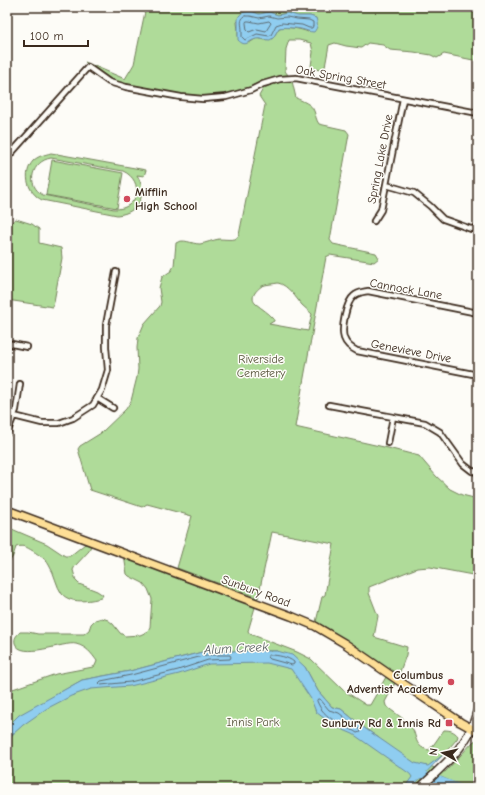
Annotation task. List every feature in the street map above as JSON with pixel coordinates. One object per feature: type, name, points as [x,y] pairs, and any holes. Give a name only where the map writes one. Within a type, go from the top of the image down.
[{"type":"main road","name":"Sunbury Road","points":[[7,510],[315,626],[344,643],[402,683],[475,730]]},
{"type":"main road","points":[[420,788],[475,730],[478,709]]},
{"type":"street","name":"Oak Spring Street","points":[[7,158],[88,67],[109,82],[126,87],[181,97],[203,99],[226,97],[251,90],[263,84],[280,79],[296,78],[478,113]]},
{"type":"street","name":"Spring Lake Drive","points":[[374,221],[381,210],[402,99]]},
{"type":"street","points":[[386,185],[414,193],[443,219],[471,229],[478,228]]},
{"type":"street","points":[[14,416],[42,423],[59,423],[73,418],[93,404],[102,390],[108,370],[106,324],[116,272]]},
{"type":"street","name":"Cannock Lane","points":[[344,339],[343,330],[348,304],[352,297],[360,292],[368,291],[478,313]]},
{"type":"street","name":"Genevieve Drive","points":[[344,339],[349,346],[357,351],[478,375]]},
{"type":"street","points":[[7,343],[27,347]]},
{"type":"street","points":[[7,432],[16,410],[20,384]]},
{"type":"street","points":[[97,398],[114,408]]},
{"type":"street","points":[[329,405],[425,423],[440,432],[462,464],[472,471],[478,472]]},
{"type":"street","points":[[388,443],[393,417]]},
{"type":"green space","points":[[146,7],[478,7],[478,61],[444,54],[437,58],[431,55],[414,52],[390,50],[383,45],[368,43],[361,48],[335,43],[329,45],[325,67],[321,70],[315,69],[311,66],[313,52],[311,43],[299,40],[289,40],[286,49],[285,71],[288,75],[266,80],[239,92],[217,96],[174,94],[119,83],[108,79],[85,62],[125,79],[134,64]],"holes":[[[251,11],[259,14],[269,12],[278,15],[287,13],[316,18],[308,32],[294,28],[282,27],[279,28],[273,38],[265,40],[257,38],[249,43],[238,36],[237,22]]]},
{"type":"green space","name":"Riverside Cemetery","points":[[292,81],[296,98],[311,106],[319,124],[346,130],[349,134],[330,240],[333,244],[376,253],[379,258],[374,262],[330,255],[326,257],[295,427],[419,456],[436,476],[450,489],[462,495],[478,499],[478,576],[430,567],[417,568],[369,587],[369,593],[378,616],[374,637],[407,647],[406,655],[398,677],[329,629],[316,622],[322,597],[325,595],[334,544],[272,532],[258,598],[177,568],[192,516],[147,504],[142,507],[90,490],[78,449],[80,446],[101,433],[126,409],[131,401],[138,369],[138,338],[144,324],[160,306],[161,302],[159,288],[162,277],[171,271],[174,266],[176,243],[185,241],[200,244],[219,239],[235,239],[239,235],[265,105],[259,96],[263,89],[274,83]],"holes":[[[268,284],[282,284],[312,314],[308,331],[269,324],[274,321],[274,319],[254,302],[254,294],[262,286]]]},
{"type":"green space","points":[[51,153],[146,170],[144,176],[137,175],[142,189],[140,201],[131,210],[117,215],[42,200],[33,193],[27,177],[30,166],[35,159]],"holes":[[[51,158],[123,171],[134,181],[136,194],[134,200],[129,205],[114,209],[43,195],[37,191],[33,180],[35,168],[44,160]]]},
{"type":"green space","points":[[52,160],[123,173],[117,208],[46,195]]},
{"type":"green space","points":[[16,219],[32,224],[39,229],[39,243],[61,248],[62,258],[53,307],[7,300],[7,251],[9,248],[7,232],[12,221]]},
{"type":"green space","points":[[7,527],[47,544],[65,556],[70,556],[85,544],[91,545],[89,551],[73,570],[76,581],[79,584],[97,591],[103,595],[101,598],[80,601],[66,597],[60,591],[48,563],[27,547],[16,547],[10,561],[7,560]]},
{"type":"green space","name":"Innis Park","points":[[127,558],[256,604],[248,631],[250,634],[311,659],[343,690],[366,705],[370,705],[386,677],[395,683],[385,702],[386,706],[412,727],[420,746],[429,750],[444,730],[452,731],[458,736],[443,755],[430,766],[445,772],[474,741],[478,740],[478,788],[7,788],[7,691],[56,674],[93,667],[97,661],[91,653],[80,645],[70,644],[43,649],[25,650],[19,648],[15,643],[16,637],[20,632],[38,634],[84,634],[89,630],[91,624],[95,620],[102,618],[108,620],[120,633],[125,636],[140,635],[147,632],[150,627],[152,599],[148,589],[143,583],[127,574],[125,559]],"holes":[[[206,651],[277,651],[305,667],[318,691],[332,707],[341,709],[379,738],[335,719],[296,668],[272,656],[223,658],[54,696],[82,680],[130,671]]]},
{"type":"water","points":[[251,11],[259,14],[269,12],[278,15],[287,13],[298,16],[310,16],[316,18],[317,27],[314,32],[296,28],[279,28],[270,40],[258,39],[243,44],[238,40],[238,18],[243,13]]},
{"type":"water","points":[[206,651],[277,651],[292,655],[305,667],[318,691],[332,707],[341,709],[363,727],[415,763],[428,766],[443,755],[411,788],[404,788],[412,777],[410,774],[353,734],[334,726],[316,712],[311,699],[291,669],[267,663],[209,664],[179,674],[130,686],[91,689],[71,696],[46,709],[23,725],[7,741],[7,727],[19,715],[82,680],[130,671]]},
{"type":"water","points":[[441,777],[467,788],[429,788]]},
{"type":"waterway","name":"Alum Creek","points":[[413,771],[459,788]]},
{"type":"place","name":"Mifflin High School","points":[[127,199]]},
{"type":"place","name":"Columbus Adventist Academy","points":[[451,682]]},
{"type":"place","name":"Sunbury Rd & Innis Rd","points":[[449,723]]}]
